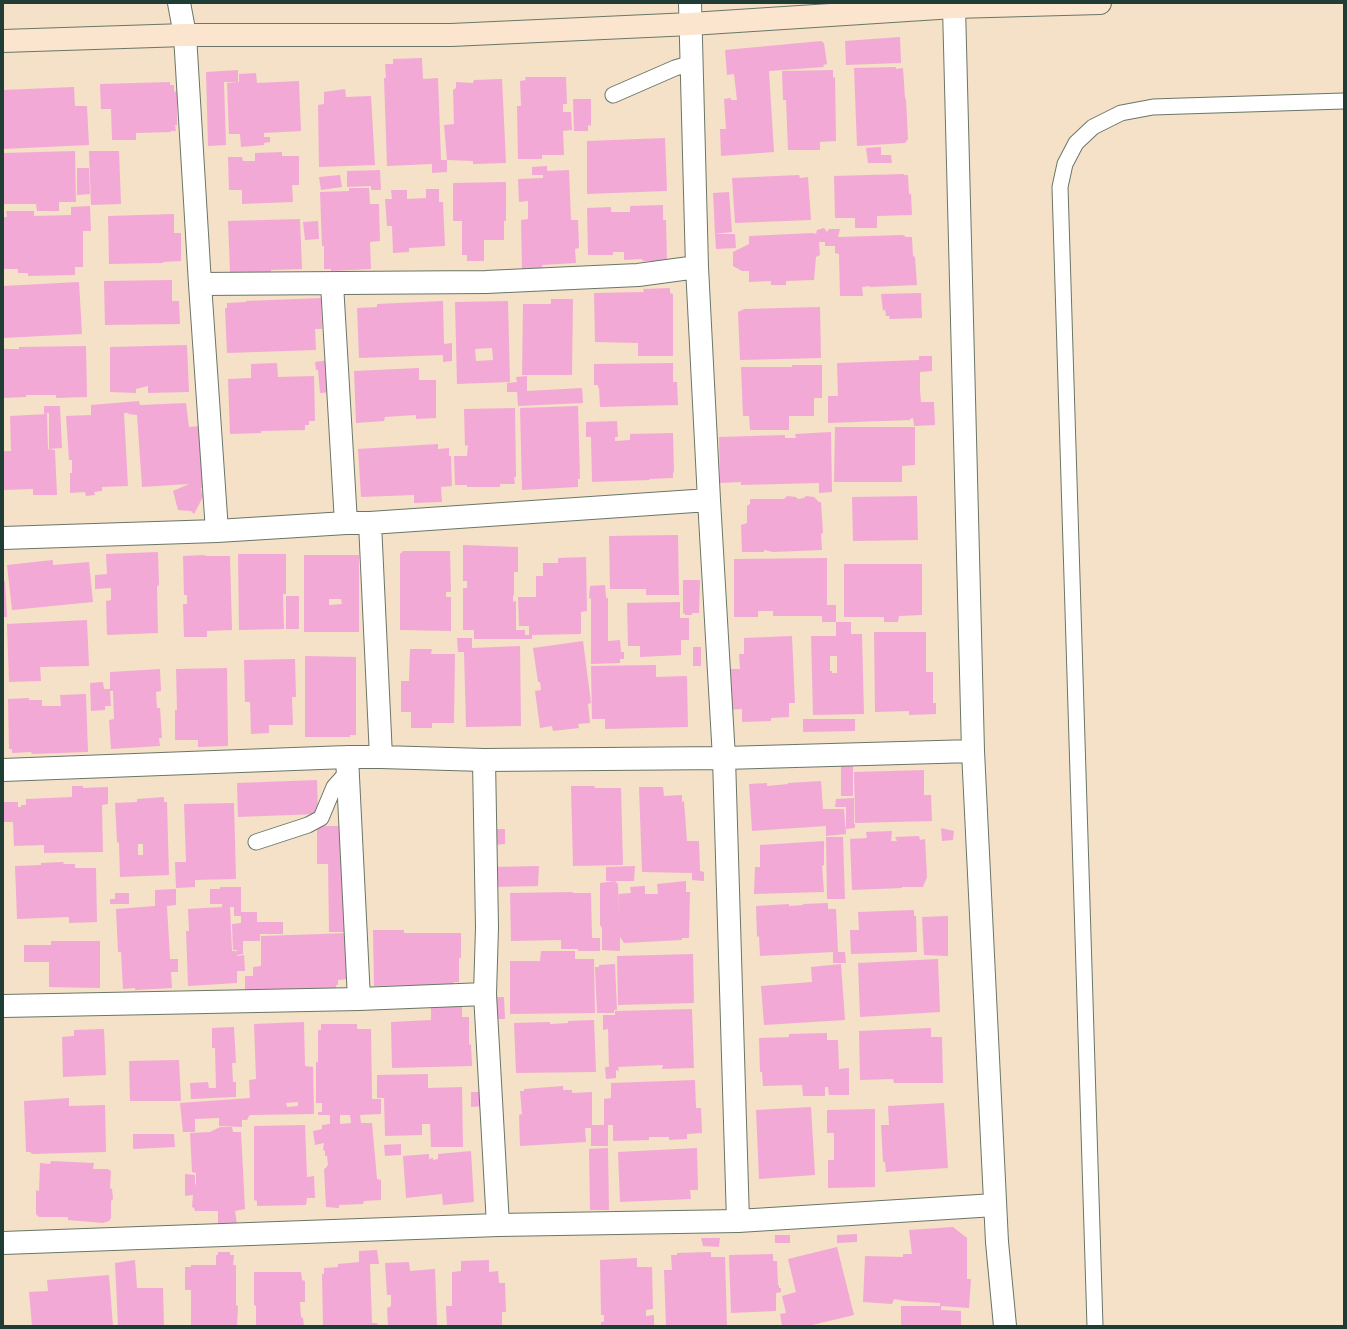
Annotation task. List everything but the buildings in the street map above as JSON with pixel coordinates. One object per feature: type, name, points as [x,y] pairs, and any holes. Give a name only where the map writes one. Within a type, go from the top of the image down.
[{"type":"main road","points":[[3,41],[185,36],[451,35],[691,24],[954,5],[1100,3]]},
{"type":"street","points":[[179,3],[185,36],[217,530]]},
{"type":"street","points":[[690,3],[697,267],[724,758],[738,1221]]},
{"type":"street","points":[[954,5],[973,751],[997,1242],[1005,1326]]},
{"type":"street","points":[[200,284],[486,282],[638,275],[697,267]]},
{"type":"street","points":[[332,284],[346,523]]},
{"type":"street","points":[[3,538],[217,530],[346,523],[370,524],[709,500]]},
{"type":"street","points":[[370,524],[381,756]]},
{"type":"street","points":[[3,770],[348,766],[381,756],[484,760],[724,758],[973,751]]},
{"type":"street","points":[[484,760],[486,927],[485,994],[498,1225]]},
{"type":"street","points":[[348,766],[359,999]]},
{"type":"street","points":[[3,1006],[359,999],[485,994]]},
{"type":"street","points":[[3,1243],[498,1225],[738,1221],[995,1205]]},
{"type":"lane","points":[[613,95],[676,68],[692,63]]},
{"type":"lane","points":[[1095,1326],[1060,186],[1065,164],[1076,143],[1092,127],[1121,113],[1153,107],[1344,101]]},
{"type":"lane","points":[[256,842],[308,825],[321,818],[334,787],[342,778],[348,766]]}]
